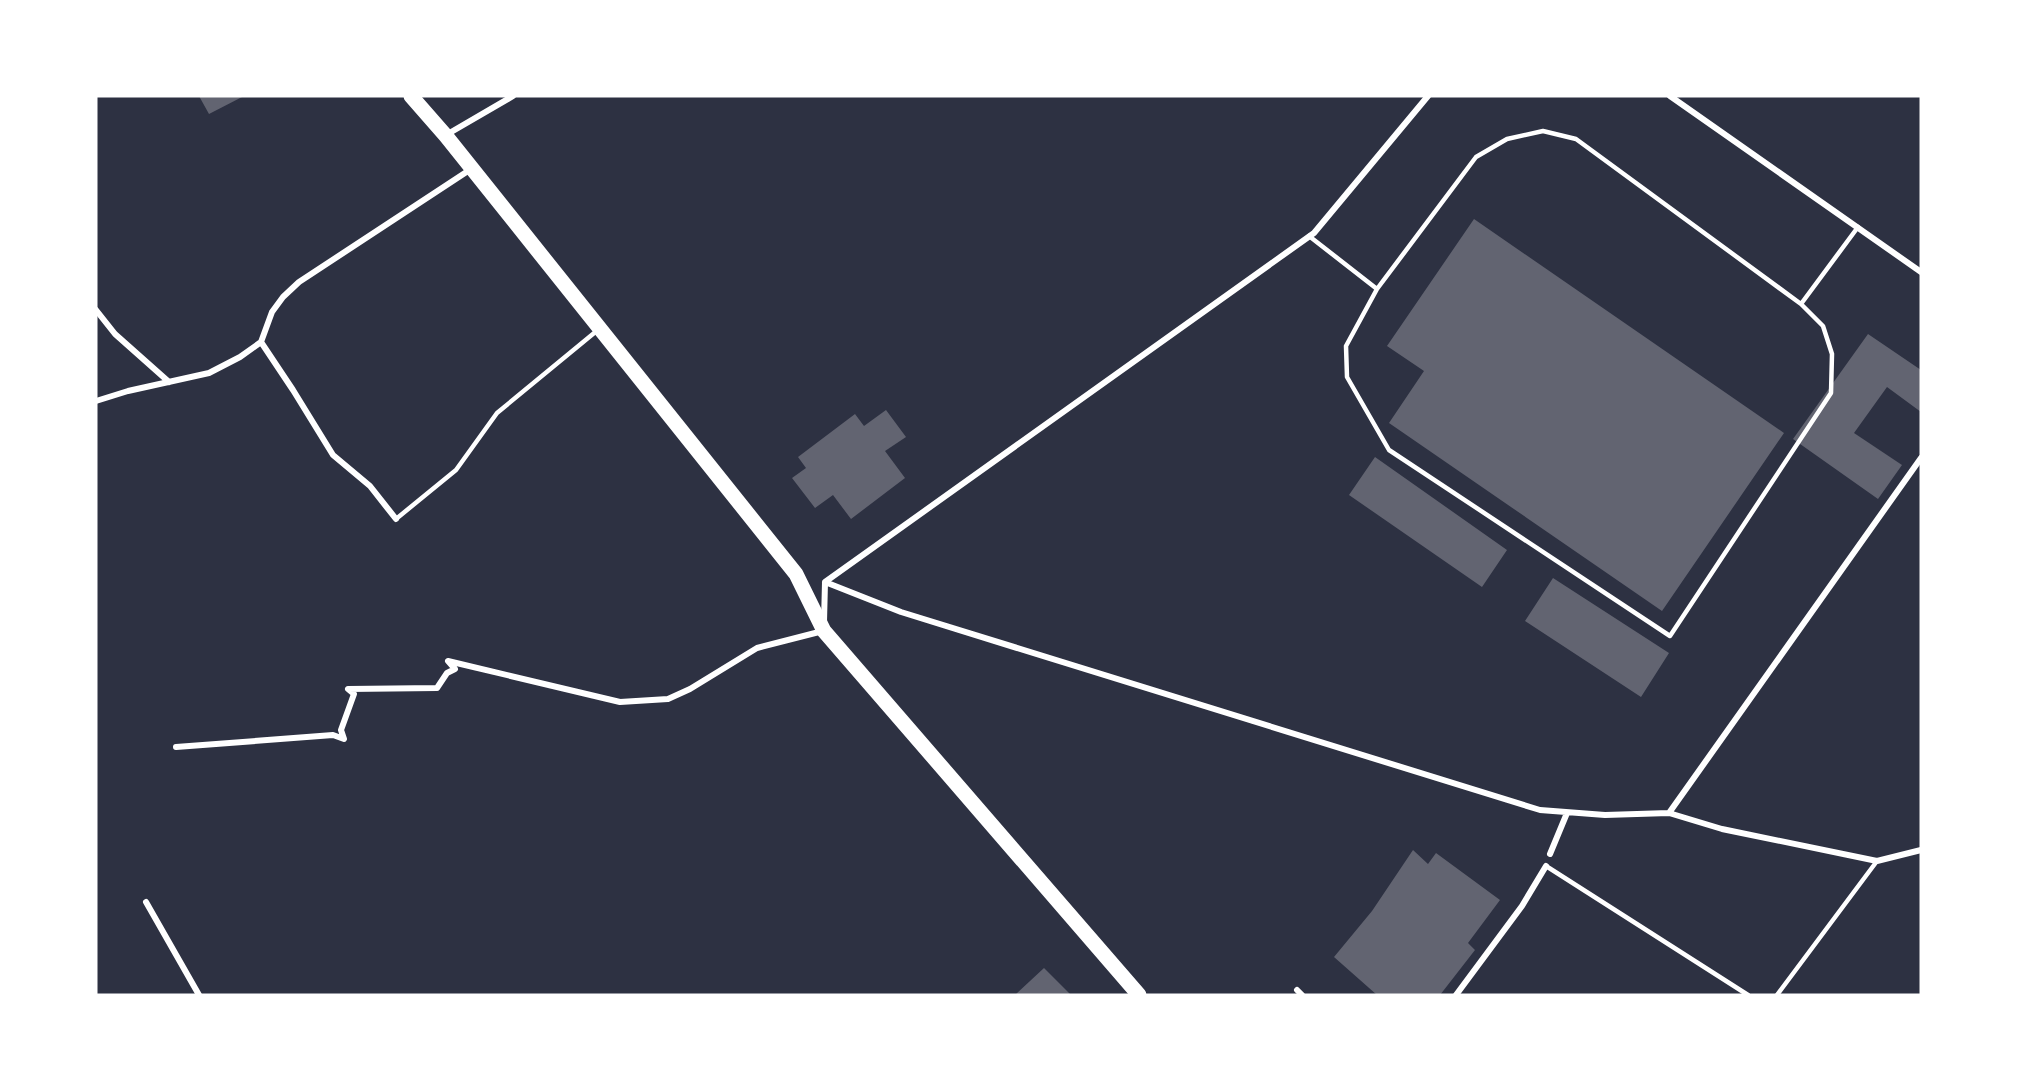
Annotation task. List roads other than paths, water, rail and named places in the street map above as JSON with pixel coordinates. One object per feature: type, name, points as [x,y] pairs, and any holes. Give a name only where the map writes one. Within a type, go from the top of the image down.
[{"type":"main road","points":[[411,96],[446,136],[796,574],[824,631],[1139,995]]},
{"type":"street","points":[[446,136],[513,96]]},
{"type":"street","points":[[825,582],[1314,233],[1428,96]]},
{"type":"street","points":[[1670,96],[1921,272]]},
{"type":"street","points":[[96,401],[128,391],[209,374],[240,357],[261,342],[272,312],[283,297],[299,282],[471,169]]},
{"type":"street","points":[[96,310],[115,334],[169,382]]},
{"type":"street","points":[[261,342],[333,455],[370,486],[396,519]]},
{"type":"street","points":[[1669,813],[1921,458]]},
{"type":"street","points":[[176,747],[333,735],[344,739],[341,730],[354,694],[348,689],[436,688],[447,673],[454,669],[448,661],[620,702],[668,699],[690,689],[757,648],[824,631],[825,582]]},
{"type":"street","points":[[825,582],[901,612],[1540,810],[1605,815],[1669,813],[1722,829],[1877,861],[1920,849]]},
{"type":"street","points":[[1550,854],[1567,813]]},
{"type":"street","points":[[1456,995],[1522,906],[1546,866]]},
{"type":"street","points":[[146,902],[199,995]]},
{"type":"lane","points":[[1543,131],[1576,139],[1801,304],[1823,326],[1832,354],[1831,393],[1670,636],[1389,450],[1347,377],[1346,346],[1377,289],[1476,157],[1507,139],[1543,131]]},
{"type":"lane","points":[[1801,304],[1858,227]]},
{"type":"lane","points":[[1309,236],[1377,289]]},
{"type":"lane","points":[[396,519],[456,470],[497,413],[599,329]]},
{"type":"lane","points":[[1777,995],[1877,861]]},
{"type":"lane","points":[[1546,866],[1748,995]]}]
